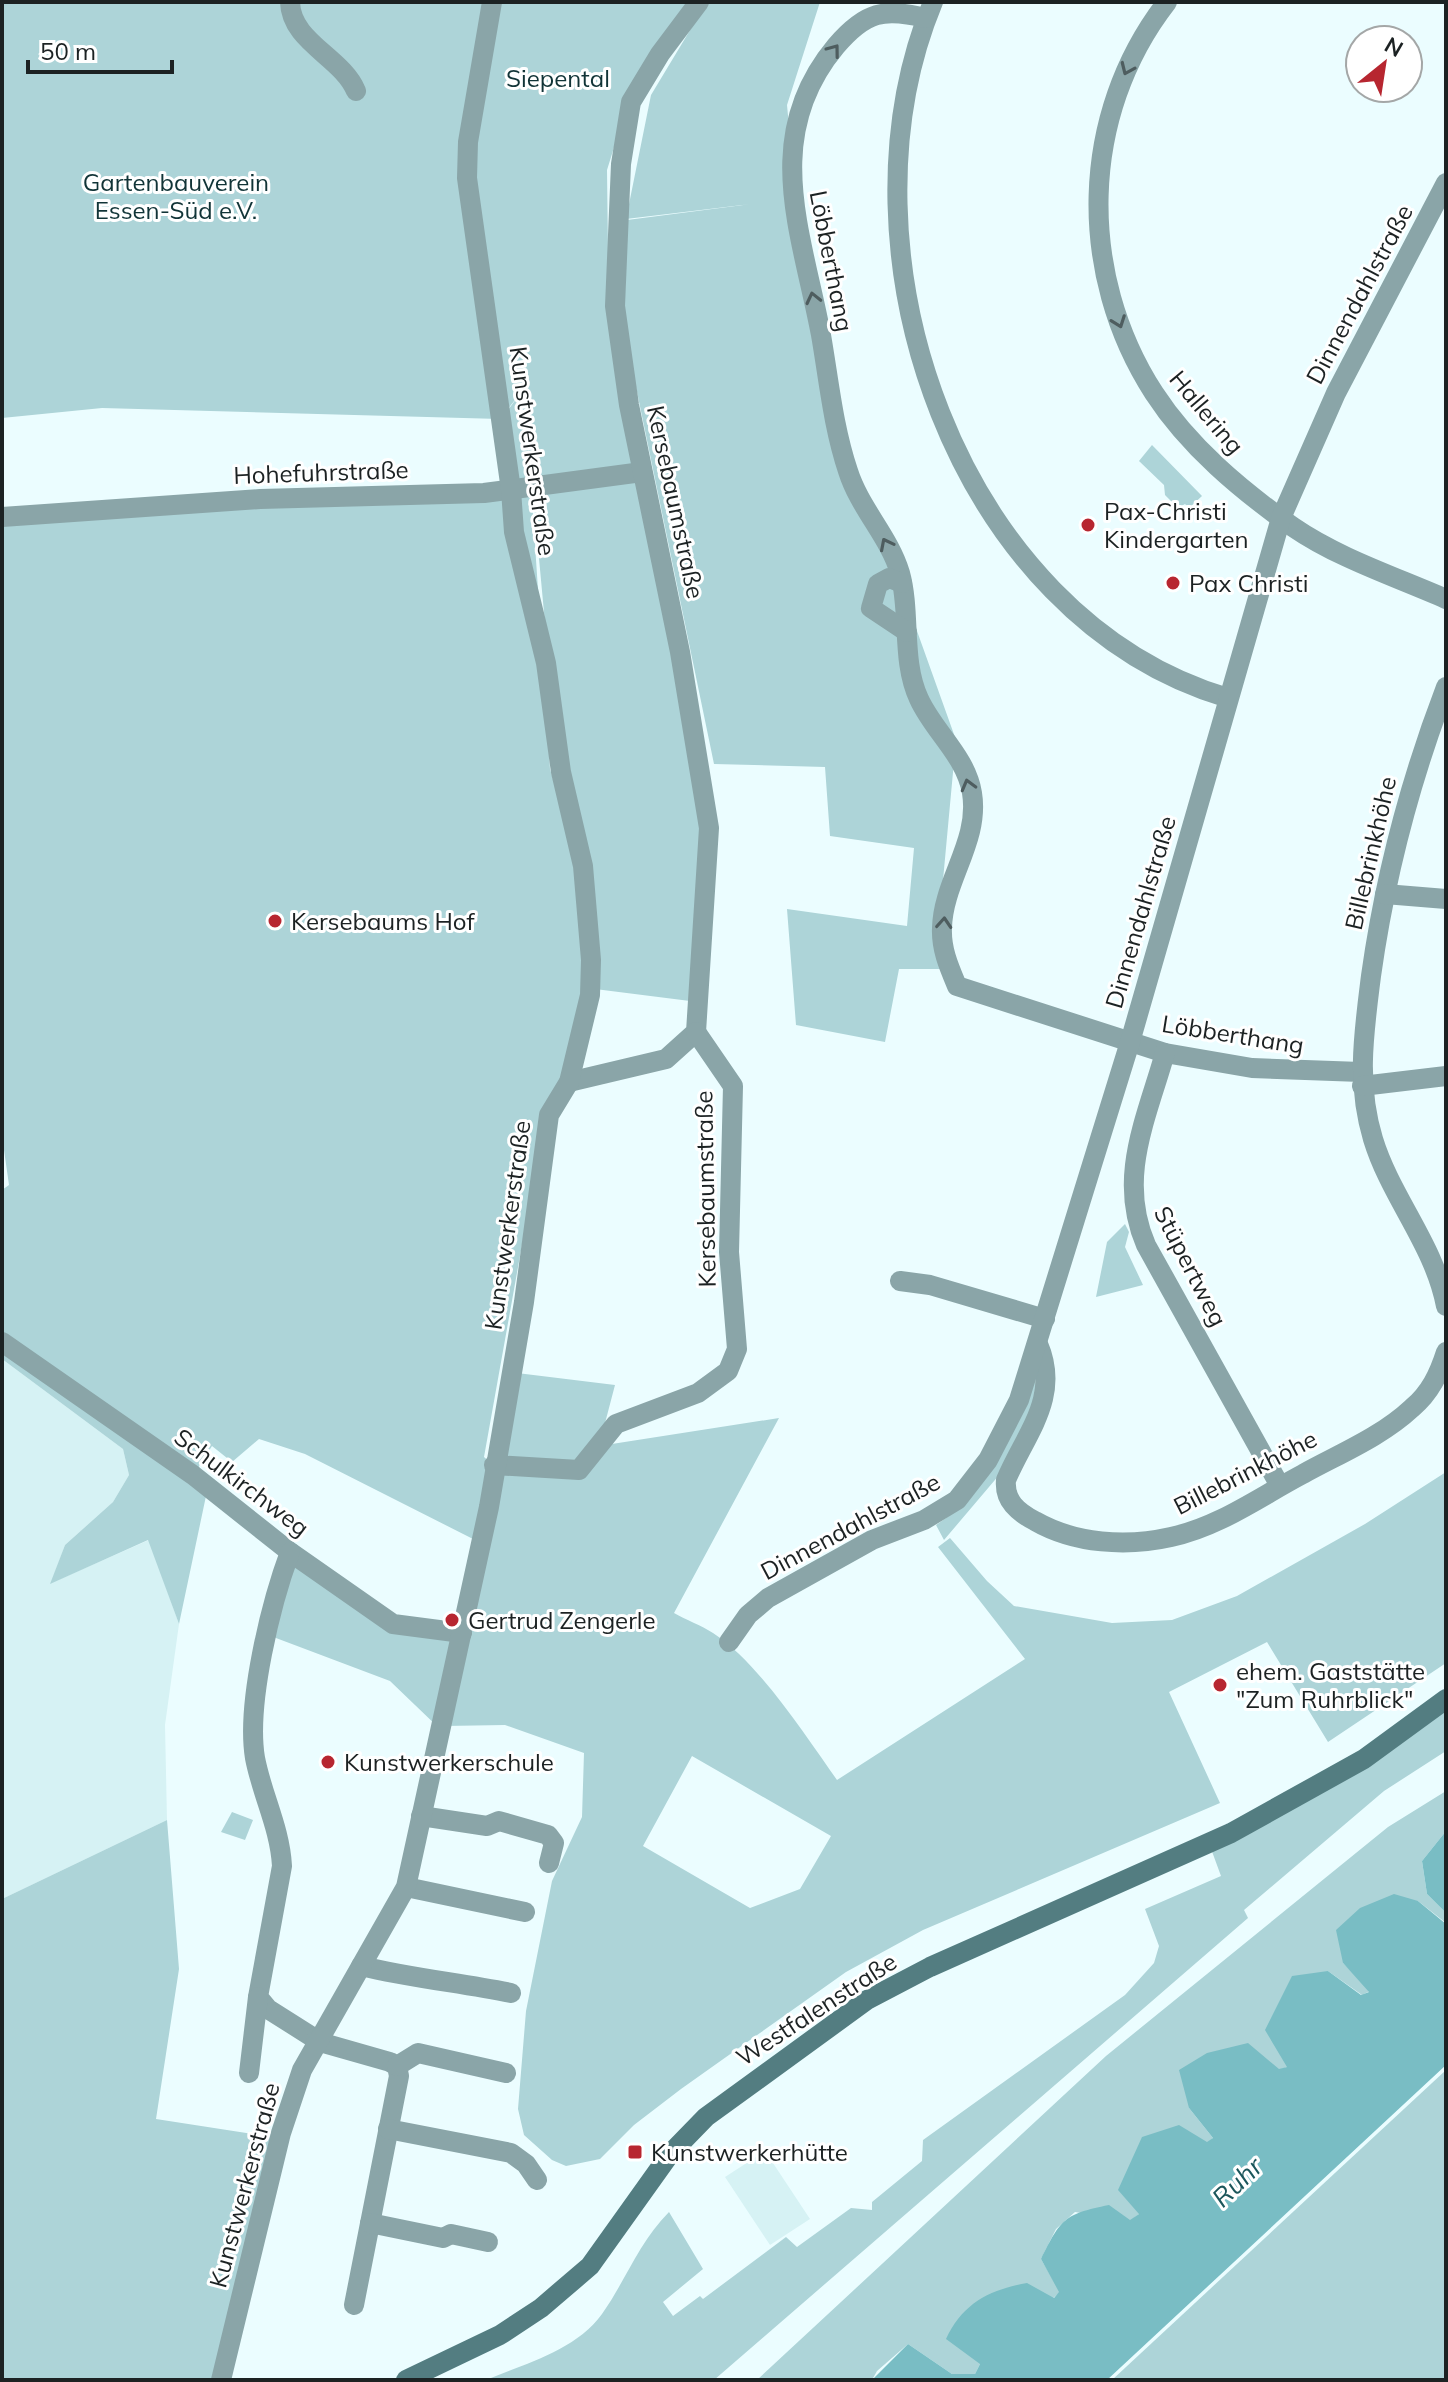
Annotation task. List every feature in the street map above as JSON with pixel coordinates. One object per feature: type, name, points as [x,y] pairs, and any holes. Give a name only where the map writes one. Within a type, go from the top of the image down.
[{"type":"main road","name":"Westfalenstraße","points":[[406,2380],[500,2335],[541,2308],[590,2266],[670,2154],[706,2117],[867,2000],[930,1967],[1126,1883],[1259,1819],[1364,1759],[1446,1699]]},
{"type":"street","points":[[290,2],[298,27],[315,46],[336,61],[356,91]]},
{"type":"street","name":"Kunstwerkerstraße","points":[[221,2380],[281,2133],[302,2070],[406,1887],[462,1633],[494,1465],[524,1302],[549,1115],[569,1082],[592,981],[583,866],[561,772],[546,663],[514,532],[511,490],[466,162],[492,2]]},
{"type":"street","name":"Kersebaumstraße","points":[[494,1465],[579,1470],[616,1424],[698,1393],[728,1371],[737,1349],[729,1252],[733,1086],[696,1032],[709,828],[680,652],[642,472],[615,306],[625,125],[639,85],[699,2]]},
{"type":"street","name":"Hallering","points":[[1167,2],[1131,61],[1108,122],[1098,198],[1106,281],[1138,365],[1173,419],[1232,479],[1281,518]]},
{"type":"street","points":[[930,10],[902,117],[897,197],[899,236],[915,342],[950,438],[992,513],[1029,561],[1074,608],[1160,670],[1187,685],[1228,698]]},
{"type":"street","name":"Löbberthang","points":[[930,10],[880,12],[846,35],[809,87],[800,108],[791,192],[821,335],[832,420],[859,503],[883,536],[902,583],[918,698],[958,757],[972,794],[973,819],[946,901],[942,927],[943,948],[957,986],[1165,1053],[1252,1068],[1361,1079],[1446,1076]]},
{"type":"street","name":"Dinnendahlstraße","points":[[729,1642],[748,1615],[768,1598],[872,1540],[924,1520],[957,1500],[988,1460],[1019,1400],[1130,1042],[1281,518],[1336,393],[1446,183]]},
{"type":"street","name":"Hohefuhrstraße","points":[[2,517],[260,499],[511,490],[642,472]]},
{"type":"street","points":[[1281,518],[1314,539],[1446,599]]},
{"type":"street","points":[[902,583],[889,578],[878,584],[871,608],[907,632]]},
{"type":"street","name":"Billebrinkhöhe","points":[[1446,687],[1419,757],[1385,894],[1361,1079],[1379,1156],[1424,1239],[1446,1306]]},
{"type":"street","points":[[1385,894],[1446,899]]},
{"type":"street","points":[[569,1082],[666,1059],[696,1032]]},
{"type":"street","name":"Stüpertweg","points":[[1165,1053],[1133,1172],[1134,1211],[1146,1245],[1280,1486]]},
{"type":"street","points":[[900,1281],[930,1285],[1045,1319]]},
{"type":"street","name":"Schulkirchweg","points":[[2,1342],[193,1475],[290,1552],[393,1624],[462,1633]]},
{"type":"street","name":"Billebrinkhöhe","points":[[1038,1344],[1046,1363],[1046,1389],[1032,1428],[1006,1480],[1005,1491],[1010,1502],[1036,1522],[1070,1535],[1141,1542],[1195,1530],[1396,1422],[1424,1397],[1446,1352]]},
{"type":"street","points":[[249,2073],[258,1997],[282,1866],[281,1847],[256,1760],[253,1737],[279,1582],[290,1552]]},
{"type":"street","points":[[421,1816],[487,1826],[499,1821],[548,1835],[554,1843],[549,1863]]},
{"type":"street","points":[[406,1887],[525,1912]]},
{"type":"street","points":[[361,1966],[416,1979],[431,1976],[511,1993]]},
{"type":"street","points":[[258,1997],[268,2009],[316,2041],[378,2057],[397,2066]]},
{"type":"street","points":[[397,2066],[418,2053],[506,2073]]},
{"type":"street","points":[[354,2305],[399,2076],[397,2066]]},
{"type":"street","points":[[388,2129],[511,2153],[526,2164],[537,2180]]},
{"type":"street","points":[[370,2223],[443,2238],[451,2234],[488,2242]]},
{"type":"shaded area","points":[[2,1359],[123,1449],[129,1475],[113,1502],[65,1545],[51,1583],[149,1540],[179,1624],[165,1725],[167,1820],[2,1899]]},
{"type":"shaded area","points":[[765,2151],[810,2219],[770,2245],[725,2177]]},
{"type":"green space","points":[[2,2],[687,2],[633,86],[607,170],[609,330],[676,651],[701,837],[690,1001],[595,989],[545,623],[528,440],[550,769],[578,865],[584,979],[566,1081],[547,1105],[484,1457],[491,1463],[477,1541],[305,1454],[259,1439],[232,1462],[212,1446],[199,1466],[206,1496],[179,1624],[148,1540],[50,1584],[65,1545],[113,1502],[129,1475],[123,1449],[2,1359],[2,1190],[9,1185],[2,1136],[2,513],[511,495],[500,421],[522,391],[500,419],[102,408],[2,418]]},
{"type":"green space","points":[[707,2],[820,2],[787,105],[796,199],[831,384],[862,496],[899,561],[917,631],[956,740],[942,891],[946,969],[899,969],[885,1042],[796,1025],[787,909],[907,926],[914,848],[830,836],[825,767],[714,764],[624,329],[627,220],[751,204],[626,219],[651,95]]},
{"type":"green space","points":[[1152,445],[1202,496],[1189,508],[1185,504],[1178,508],[1165,495],[1164,485],[1139,461]]},
{"type":"green space","points":[[1125,1224],[1129,1232],[1125,1247],[1143,1285],[1096,1297],[1107,1242]]},
{"type":"green space","points":[[1036,1371],[1034,1407],[1000,1474],[944,1540],[936,1525],[949,1516]]},
{"type":"green space","points":[[517,1373],[615,1385],[599,1446],[779,1418],[674,1613],[713,1633],[747,1662],[780,1701],[837,1780],[1025,1659],[938,1547],[950,1538],[987,1581],[1014,1606],[1112,1623],[1172,1620],[1237,1596],[1365,1524],[1446,1472],[1446,1663],[1328,1742],[1267,1642],[1169,1692],[1220,1803],[923,1930],[846,1972],[681,2089],[634,2125],[600,2159],[566,2166],[552,2160],[524,2135],[518,2109],[526,2011],[552,1881],[582,1817],[584,1753],[505,1725],[444,1726]],"holes":[[[692,1756],[831,1836],[800,1889],[750,1908],[643,1846]]]},
{"type":"green space","points":[[290,1552],[398,1625],[458,1636],[440,1729],[390,1681],[268,1635]]},
{"type":"green space","points":[[1446,1702],[1446,1751],[1384,1791],[1244,1910],[1248,1918],[714,2380],[486,2380],[564,2347],[591,2327],[611,2301],[649,2236],[669,2212],[703,2269],[663,2302],[673,2316],[700,2296],[703,2299],[786,2237],[797,2247],[851,2208],[872,2210],[872,2202],[922,2161],[923,2140],[1125,1995],[1154,1963],[1159,1946],[1145,1909],[1221,1876],[1210,1846]]},
{"type":"green space","points":[[1446,1791],[1446,1831],[1422,1861],[1427,1894],[1446,1913],[1446,1923],[1418,1901],[1343,1963],[1370,1991],[1362,1995],[1328,1971],[1287,2067],[1189,2108],[1213,2138],[1139,2214],[1130,2221],[1075,2212],[1056,2229],[1041,2259],[1060,2292],[980,2364],[975,2374],[952,2374],[908,2344],[877,2371],[872,2380],[757,2380],[1106,2056],[1388,1827]]},
{"type":"green space","points":[[232,1812],[253,1820],[245,1840],[221,1832]]},
{"type":"green space","points":[[167,1820],[179,1969],[156,2119],[278,2138],[219,2380],[2,2380],[2,1899]]},
{"type":"green space","points":[[1446,2070],[1446,2380],[1112,2380]]},
{"type":"water","points":[[1446,1831],[1446,1913],[1427,1894],[1422,1861]]},
{"type":"water","name":"Ruhr","points":[[1394,1894],[1418,1901],[1446,1924],[1446,2065],[1107,2380],[872,2380],[908,2344],[952,2374],[975,2374],[980,2364],[946,2339],[960,2316],[989,2294],[1027,2283],[1054,2298],[1059,2292],[1041,2259],[1066,2220],[1073,2215],[1109,2205],[1130,2220],[1139,2214],[1118,2190],[1142,2137],[1179,2125],[1207,2142],[1213,2138],[1189,2108],[1179,2070],[1207,2053],[1248,2043],[1279,2069],[1287,2067],[1265,2030],[1292,1976],[1328,1971],[1361,1995],[1369,1992],[1343,1963],[1336,1930],[1360,1908]]},
{"type":"place","name":"Pax-Christi Kindergarten","points":[[1088,525]]},
{"type":"place","name":"Pax Christi","points":[[1173,583]]},
{"type":"place","name":"Kersebaums Hof","points":[[275,921]]},
{"type":"place","name":"Gertrud Zengerle","points":[[452,1620]]},
{"type":"place","name":"ehem. Gaststätte \"Zum Ruhrblick\"","points":[[1220,1685]]},
{"type":"place","name":"Kunstwerkerschule","points":[[328,1762]]},
{"type":"place","name":"Kunstwerkerhütte","points":[[635,2152]]},
{"type":"park label","name":"Siepental","points":[[558,78]]},
{"type":"park label","name":"Gartenbauverein Essen-Süd e.V.","points":[[176,196]]}]
